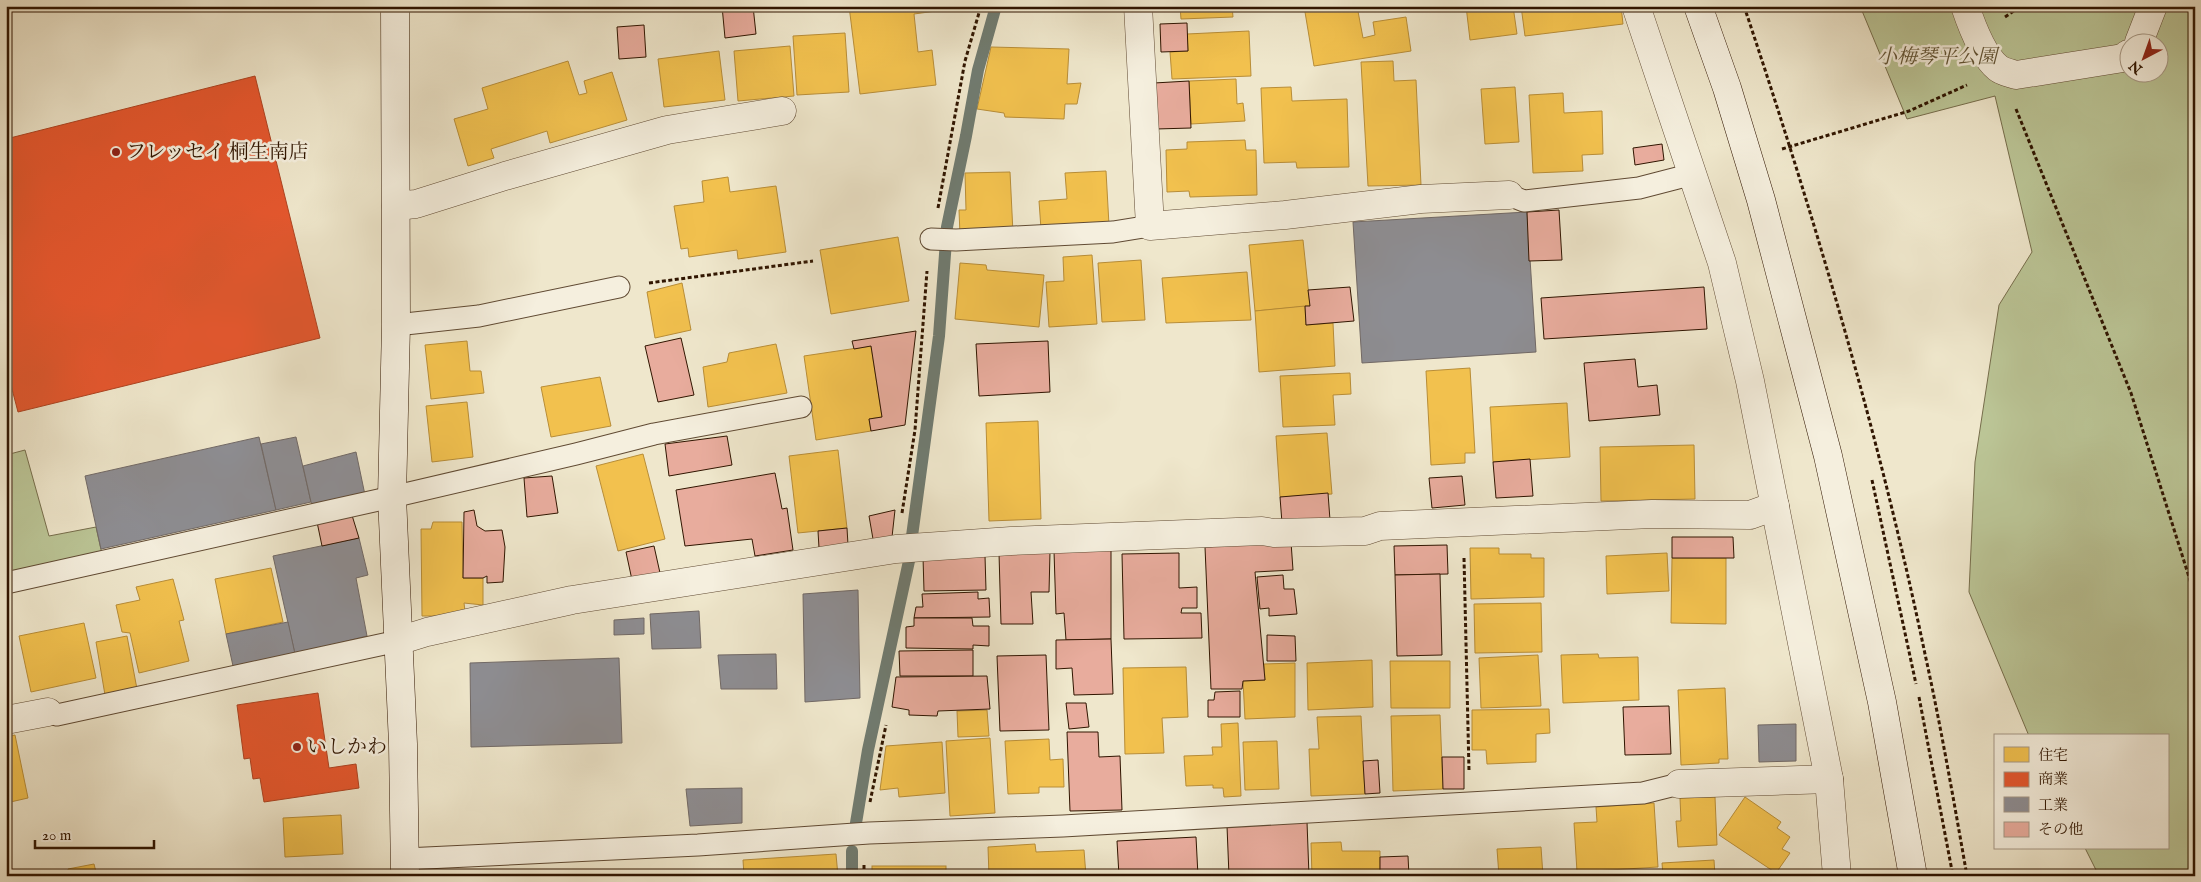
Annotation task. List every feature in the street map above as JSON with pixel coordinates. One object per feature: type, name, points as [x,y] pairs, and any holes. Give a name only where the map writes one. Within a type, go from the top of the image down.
[{"type":"street","points":[[395,6],[396,325],[392,498],[403,744],[405,867]]},
{"type":"street","points":[[1138,6],[1150,226],[1284,215],[1421,199],[1509,196]]},
{"type":"street","points":[[1636,6],[1724,272],[1750,381],[1829,779],[1837,876]]},
{"type":"street","points":[[1698,6],[1727,88],[1761,200],[1828,456],[1878,683],[1913,876]]},
{"type":"street","points":[[1965,6],[1971,25],[1991,62],[2000,70],[2016,75],[2118,59]]},
{"type":"street","points":[[2143,32],[2153,6]]},
{"type":"street","points":[[396,206],[416,204],[505,176],[666,130],[782,111]]},
{"type":"street","points":[[398,641],[427,632],[572,600],[915,547],[1262,531],[1274,533],[1365,531],[1380,526],[1652,514],[1750,515],[1775,506]]},
{"type":"street","points":[[6,720],[48,712]]},
{"type":"street","points":[[1679,784],[1829,779]]},
{"type":"lane","points":[[1509,196],[1524,201],[1639,188],[1693,174]]},
{"type":"lane","points":[[931,239],[956,240],[1113,232],[1150,226]]},
{"type":"lane","points":[[396,325],[479,316],[618,287]]},
{"type":"lane","points":[[6,583],[392,498],[654,434],[801,407]]},
{"type":"lane","points":[[48,712],[56,715],[398,641]]},
{"type":"lane","points":[[405,867],[840,835],[1063,826],[1643,793],[1679,784]]},
{"type":"path","points":[[1744,6],[1791,146],[1845,333],[1890,504],[1925,653],[1966,876]]},
{"type":"path","points":[[1778,150],[1909,111],[2000,70],[2131,393],[2195,596]]},
{"type":"path","points":[[618,287],[813,261]]},
{"type":"path","points":[[1463,522],[1470,802]]},
{"type":"path","points":[[869,806],[886,725]]},
{"type":"green space","name":"小梅琴平公園","points":[[1860,6],[2195,6],[2195,876],[2099,876],[2086,850],[2168,850],[2168,734],[2028,734],[1969,592],[1975,462],[1999,305],[2032,252],[1995,96],[1907,119]]},
{"type":"green space","points":[[25,450],[49,536],[96,527],[102,554],[6,575],[6,455]]},
{"type":"building: 住宅","points":[[849,6],[935,6],[936,11],[914,14],[918,52],[932,50],[936,85],[860,94]]},
{"type":"building: 住宅","points":[[1180,6],[1232,6],[1233,17],[1181,19]]},
{"type":"building: 住宅","points":[[1304,6],[1357,6],[1363,38],[1375,35],[1373,22],[1406,17],[1411,51],[1314,66]]},
{"type":"building: 住宅","points":[[1466,6],[1513,6],[1517,34],[1470,40]]},
{"type":"building: 住宅","points":[[1521,6],[1621,6],[1623,24],[1525,36]]},
{"type":"building: 住宅","points":[[1249,31],[1251,76],[1172,79],[1170,52],[1188,51],[1187,34]]},
{"type":"building: 住宅","points":[[845,33],[849,92],[797,95],[793,36]]},
{"type":"building: 住宅","points":[[790,46],[794,96],[738,101],[734,51]]},
{"type":"building: 住宅","points":[[991,47],[1069,49],[1067,84],[1081,83],[1077,104],[1065,104],[1064,119],[1005,117],[1004,113],[977,109]]},
{"type":"building: 住宅","points":[[719,51],[725,100],[664,107],[658,59]]},
{"type":"building: 住宅","points":[[568,61],[579,95],[587,93],[584,81],[612,72],[627,120],[550,143],[547,131],[491,149],[494,158],[468,166],[454,119],[488,109],[482,88]]},
{"type":"building: 住宅","points":[[1393,61],[1394,81],[1416,80],[1421,185],[1368,186],[1361,62]]},
{"type":"building: 住宅","points":[[1236,79],[1237,104],[1243,103],[1245,121],[1191,124],[1189,81]]},
{"type":"building: 住宅","points":[[1291,87],[1292,101],[1347,99],[1349,167],[1297,168],[1296,162],[1264,163],[1261,88]]},
{"type":"building: 住宅","points":[[1515,87],[1519,142],[1485,144],[1481,89]]},
{"type":"building: 住宅","points":[[1563,93],[1564,113],[1602,111],[1603,154],[1582,155],[1583,171],[1533,173],[1529,95]]},
{"type":"building: 住宅","points":[[1245,140],[1246,150],[1256,150],[1257,195],[1190,197],[1189,191],[1167,192],[1166,150],[1187,149],[1187,142]]},
{"type":"building: 住宅","points":[[1106,171],[1109,225],[1041,229],[1039,201],[1067,199],[1065,173]]},
{"type":"building: 住宅","points":[[1010,172],[1013,233],[960,235],[959,210],[966,210],[965,173]]},
{"type":"building: 住宅","points":[[728,177],[730,192],[776,186],[786,252],[738,259],[737,250],[689,257],[688,248],[681,249],[674,206],[704,202],[702,181]]},
{"type":"building: 住宅","points":[[898,237],[909,301],[831,314],[820,250]]},
{"type":"building: 住宅","points":[[1303,240],[1310,306],[1255,311],[1249,245]]},
{"type":"building: 住宅","points":[[1092,255],[1097,324],[1049,327],[1046,282],[1064,281],[1063,257]]},
{"type":"building: 住宅","points":[[1141,260],[1145,320],[1102,322],[1098,263]]},
{"type":"building: 住宅","points":[[960,263],[986,265],[987,270],[1044,275],[1039,327],[955,319]]},
{"type":"building: 住宅","points":[[1247,272],[1251,320],[1166,323],[1162,278]]},
{"type":"building: 住宅","points":[[682,283],[691,330],[655,338],[647,292]]},
{"type":"building: 住宅","points":[[1305,306],[1306,325],[1333,323],[1335,366],[1259,372],[1255,311]]},
{"type":"building: 住宅","points":[[467,341],[470,371],[481,371],[484,393],[431,399],[425,345]]},
{"type":"building: 住宅","points":[[776,344],[787,393],[708,407],[703,367],[727,362],[729,353]]},
{"type":"building: 住宅","points":[[871,346],[882,417],[869,419],[871,431],[816,440],[804,356]]},
{"type":"building: 住宅","points":[[1470,368],[1475,453],[1465,453],[1465,463],[1431,465],[1426,371]]},
{"type":"building: 住宅","points":[[1350,373],[1351,394],[1333,395],[1335,425],[1283,427],[1280,376]]},
{"type":"building: 住宅","points":[[600,377],[611,426],[551,437],[541,387]]},
{"type":"building: 住宅","points":[[467,402],[473,457],[432,462],[426,406]]},
{"type":"building: 住宅","points":[[1567,403],[1570,457],[1493,462],[1490,407]]},
{"type":"building: 住宅","points":[[1038,421],[1041,519],[989,521],[986,423]]},
{"type":"building: 住宅","points":[[1327,433],[1332,494],[1280,497],[1276,436]]},
{"type":"building: 住宅","points":[[1694,445],[1695,499],[1601,501],[1600,447]]},
{"type":"building: 住宅","points":[[838,450],[847,528],[798,533],[789,456]]},
{"type":"building: 住宅","points":[[643,454],[665,539],[618,551],[596,466]]},
{"type":"building: 住宅","points":[[433,522],[462,522],[463,578],[483,578],[483,605],[464,603],[465,611],[436,616],[422,616],[421,529],[431,529]]},
{"type":"building: 住宅","points":[[1470,548],[1499,548],[1499,554],[1531,554],[1531,558],[1544,558],[1544,597],[1471,599]]},
{"type":"building: 住宅","points":[[1667,553],[1669,591],[1607,594],[1606,556]]},
{"type":"building: 住宅","points":[[1672,558],[1726,558],[1726,624],[1671,623]]},
{"type":"building: 住宅","points":[[271,568],[283,622],[226,634],[215,579]]},
{"type":"building: 住宅","points":[[173,579],[184,620],[179,621],[189,661],[139,673],[130,633],[122,632],[116,605],[140,600],[136,587]]},
{"type":"building: 住宅","points":[[1541,603],[1542,652],[1475,653],[1474,604]]},
{"type":"building: 住宅","points":[[84,623],[96,678],[31,692],[19,636]]},
{"type":"building: 住宅","points":[[127,636],[137,689],[105,695],[96,642]]},
{"type":"building: 住宅","points":[[1598,654],[1599,658],[1638,657],[1639,700],[1563,703],[1561,655]]},
{"type":"building: 住宅","points":[[1538,655],[1541,706],[1481,708],[1479,658]]},
{"type":"building: 住宅","points":[[1372,660],[1373,707],[1308,710],[1307,663]]},
{"type":"building: 住宅","points":[[1390,661],[1450,661],[1450,708],[1391,708]]},
{"type":"building: 住宅","points":[[1295,663],[1295,717],[1245,719],[1243,681],[1265,680],[1264,664]]},
{"type":"building: 住宅","points":[[1186,667],[1188,717],[1162,718],[1164,753],[1125,754],[1123,668]]},
{"type":"building: 住宅","points":[[1725,688],[1728,759],[1719,759],[1719,763],[1681,765],[1678,690]]},
{"type":"building: 住宅","points":[[1549,709],[1550,733],[1536,734],[1536,762],[1487,764],[1486,750],[1472,750],[1472,710]]},
{"type":"building: 住宅","points":[[987,710],[989,736],[958,737],[957,711]]},
{"type":"building: 住宅","points":[[1440,715],[1443,789],[1393,791],[1391,716]]},
{"type":"building: 住宅","points":[[1361,716],[1365,794],[1311,796],[1309,749],[1319,749],[1317,717]]},
{"type":"building: 住宅","points":[[1238,723],[1241,796],[1224,797],[1223,788],[1213,788],[1213,785],[1186,786],[1184,756],[1213,755],[1212,747],[1222,747],[1221,724]]},
{"type":"building: 住宅","points":[[15,735],[28,798],[6,803],[6,737]]},
{"type":"building: 住宅","points":[[990,738],[995,813],[950,816],[946,741]]},
{"type":"building: 住宅","points":[[1049,739],[1050,760],[1063,759],[1064,787],[1039,787],[1039,793],[1008,794],[1005,741]]},
{"type":"building: 住宅","points":[[1277,741],[1279,789],[1245,790],[1243,742]]},
{"type":"building: 住宅","points":[[942,742],[945,793],[899,797],[898,788],[880,790],[886,746]]},
{"type":"building: 住宅","points":[[1715,797],[1717,845],[1678,847],[1676,821],[1681,821],[1680,798]]},
{"type":"building: 住宅","points":[[1745,797],[1781,822],[1777,828],[1790,837],[1782,849],[1790,853],[1776,873],[1719,835]]},
{"type":"building: 住宅","points":[[1654,803],[1658,867],[1577,872],[1574,823],[1597,822],[1596,807]]},
{"type":"building: 住宅","points":[[341,815],[343,854],[285,857],[283,818]]},
{"type":"building: 住宅","points":[[1341,842],[1342,851],[1380,851],[1380,876],[1312,876],[1311,843]]},
{"type":"building: 住宅","points":[[1035,844],[1036,852],[1084,850],[1086,876],[989,876],[988,847]]},
{"type":"building: 住宅","points":[[1541,847],[1543,876],[1499,876],[1497,849]]},
{"type":"building: 住宅","points":[[836,854],[838,876],[744,876],[743,860]]},
{"type":"building: 住宅","points":[[1714,860],[1715,876],[1663,876],[1662,863]]},
{"type":"building: 住宅","points":[[94,864],[97,876],[69,876],[68,869]]},
{"type":"building: 住宅","points":[[872,866],[946,866],[946,876],[872,876]]},
{"type":"building: 住宅","points":[[508,871],[509,876],[458,876],[458,873]]},
{"type":"building: 商業","points":[[255,76],[320,338],[18,412],[6,366],[6,139]]},
{"type":"building: 商業","points":[[318,693],[329,768],[356,764],[359,788],[264,802],[260,778],[253,779],[250,758],[244,759],[237,705]]},
{"type":"building: 工業","points":[[1527,212],[1536,352],[1362,363],[1353,222]]},
{"type":"building: 工業","points":[[259,437],[276,510],[101,549],[85,476]]},
{"type":"building: 工業","points":[[296,437],[311,502],[276,510],[261,444]]},
{"type":"building: 工業","points":[[356,452],[365,495],[314,507],[311,502],[303,466]]},
{"type":"building: 工業","points":[[359,538],[368,575],[356,578],[367,636],[295,654],[273,556]]},
{"type":"building: 工業","points":[[858,590],[860,698],[805,702],[803,594]]},
{"type":"building: 工業","points":[[699,611],[701,648],[652,649],[650,614]]},
{"type":"building: 工業","points":[[644,618],[644,634],[614,635],[614,620]]},
{"type":"building: 工業","points":[[288,622],[295,654],[233,666],[226,634]]},
{"type":"building: 工業","points":[[776,654],[777,689],[721,689],[718,655]]},
{"type":"building: 工業","points":[[619,658],[622,743],[471,747],[470,663]]},
{"type":"building: 工業","points":[[1796,724],[1796,761],[1759,762],[1758,725]]},
{"type":"building: 工業","points":[[742,788],[742,823],[690,826],[686,789]]},
{"type":"building: その他","points":[[722,6],[753,6],[756,34],[725,38]]},
{"type":"building: その他","points":[[1187,23],[1188,51],[1161,52],[1160,24]]},
{"type":"building: その他","points":[[644,25],[646,57],[619,59],[617,27]]},
{"type":"building: その他","points":[[1189,81],[1191,128],[1156,129],[1154,83]]},
{"type":"building: その他","points":[[1662,144],[1664,160],[1635,165],[1633,148]]},
{"type":"building: その他","points":[[1559,210],[1562,260],[1529,261],[1527,212]]},
{"type":"building: その他","points":[[1350,287],[1354,321],[1306,325],[1305,306],[1310,306],[1308,290]]},
{"type":"building: その他","points":[[1704,287],[1707,329],[1544,339],[1541,298]]},
{"type":"building: その他","points":[[916,331],[905,425],[871,431],[869,419],[882,417],[871,346],[854,349],[852,341]]},
{"type":"building: その他","points":[[681,338],[694,395],[658,402],[645,346]]},
{"type":"building: その他","points":[[1048,341],[1050,392],[979,396],[976,344]]},
{"type":"building: その他","points":[[1635,359],[1638,387],[1657,385],[1660,415],[1589,421],[1584,363]]},
{"type":"building: その他","points":[[727,436],[732,465],[669,476],[665,444]]},
{"type":"building: その他","points":[[1530,459],[1533,496],[1496,498],[1493,462]]},
{"type":"building: その他","points":[[775,473],[782,509],[787,508],[793,550],[755,556],[752,539],[685,546],[676,490]]},
{"type":"building: その他","points":[[552,476],[558,513],[527,517],[524,478]]},
{"type":"building: その他","points":[[1462,476],[1465,505],[1432,508],[1429,478]]},
{"type":"building: その他","points":[[1328,493],[1330,520],[1282,523],[1280,497]]},
{"type":"building: その他","points":[[474,510],[477,526],[485,531],[502,530],[505,547],[503,582],[487,583],[487,576],[483,578],[463,578],[464,512]]},
{"type":"building: その他","points":[[895,510],[892,537],[873,539],[869,516]]},
{"type":"building: その他","points":[[351,512],[359,538],[322,546],[317,522]]},
{"type":"building: その他","points":[[847,528],[848,545],[819,548],[818,531]]},
{"type":"building: その他","points":[[1672,537],[1733,537],[1734,558],[1672,558]]},
{"type":"building: その他","points":[[1291,542],[1293,570],[1255,572],[1265,680],[1243,681],[1242,689],[1211,689],[1205,547]]},
{"type":"building: その他","points":[[1447,545],[1448,574],[1395,575],[1394,546]]},
{"type":"building: その他","points":[[654,546],[660,573],[632,580],[626,552]]},
{"type":"building: その他","points":[[1111,550],[1111,639],[1066,640],[1064,613],[1056,614],[1054,551]]},
{"type":"building: その他","points":[[1050,552],[1049,592],[1031,592],[1033,624],[1001,624],[999,553]]},
{"type":"building: その他","points":[[1179,553],[1179,588],[1197,587],[1197,608],[1182,608],[1181,613],[1201,613],[1202,638],[1124,639],[1122,554]]},
{"type":"building: その他","points":[[985,556],[986,590],[924,591],[923,557]]},
{"type":"building: その他","points":[[1440,574],[1442,655],[1397,656],[1395,575]]},
{"type":"building: その他","points":[[1283,575],[1284,589],[1294,589],[1297,614],[1269,616],[1269,608],[1260,609],[1257,577]]},
{"type":"building: その他","points":[[978,592],[978,599],[989,598],[990,617],[914,618],[916,607],[923,607],[922,594]]},
{"type":"building: その他","points":[[914,618],[972,618],[973,626],[989,626],[989,646],[973,645],[973,649],[906,648],[906,627],[914,626]]},
{"type":"building: その他","points":[[1267,635],[1295,636],[1296,661],[1267,661]]},
{"type":"building: その他","points":[[1111,639],[1113,694],[1074,695],[1072,668],[1056,669],[1056,640]]},
{"type":"building: その他","points":[[973,650],[973,676],[900,676],[899,651]]},
{"type":"building: その他","points":[[1046,655],[1049,730],[1000,731],[997,656]]},
{"type":"building: その他","points":[[987,676],[990,709],[938,711],[937,716],[909,715],[909,710],[892,707],[896,677]]},
{"type":"building: その他","points":[[1240,691],[1240,717],[1208,717],[1208,700],[1214,700],[1215,692]]},
{"type":"building: その他","points":[[1066,703],[1086,703],[1089,727],[1069,729]]},
{"type":"building: その他","points":[[1669,706],[1671,754],[1625,755],[1623,707]]},
{"type":"building: その他","points":[[1067,732],[1098,732],[1099,757],[1120,756],[1122,810],[1070,811]]},
{"type":"building: その他","points":[[1442,757],[1464,757],[1464,789],[1443,789]]},
{"type":"building: その他","points":[[1378,760],[1380,793],[1365,794],[1363,761]]},
{"type":"building: その他","points":[[1307,822],[1309,876],[1229,876],[1227,826]]},
{"type":"building: その他","points":[[1196,837],[1198,876],[1119,876],[1117,841]]},
{"type":"building: その他","points":[[1408,856],[1409,876],[1380,876],[1380,857]]},
{"type":"waterway","points":[[912,536],[939,336],[947,227],[978,70],[996,6]]},
{"type":"waterway","points":[[856,823],[868,750],[909,561]]},
{"type":"waterway","points":[[852,851],[852,876]]},
{"type":"place","name":"フレッセイ 桐生南店","points":[[116,152]]},
{"type":"place","name":"いしかわ","points":[[297,747]]}]
